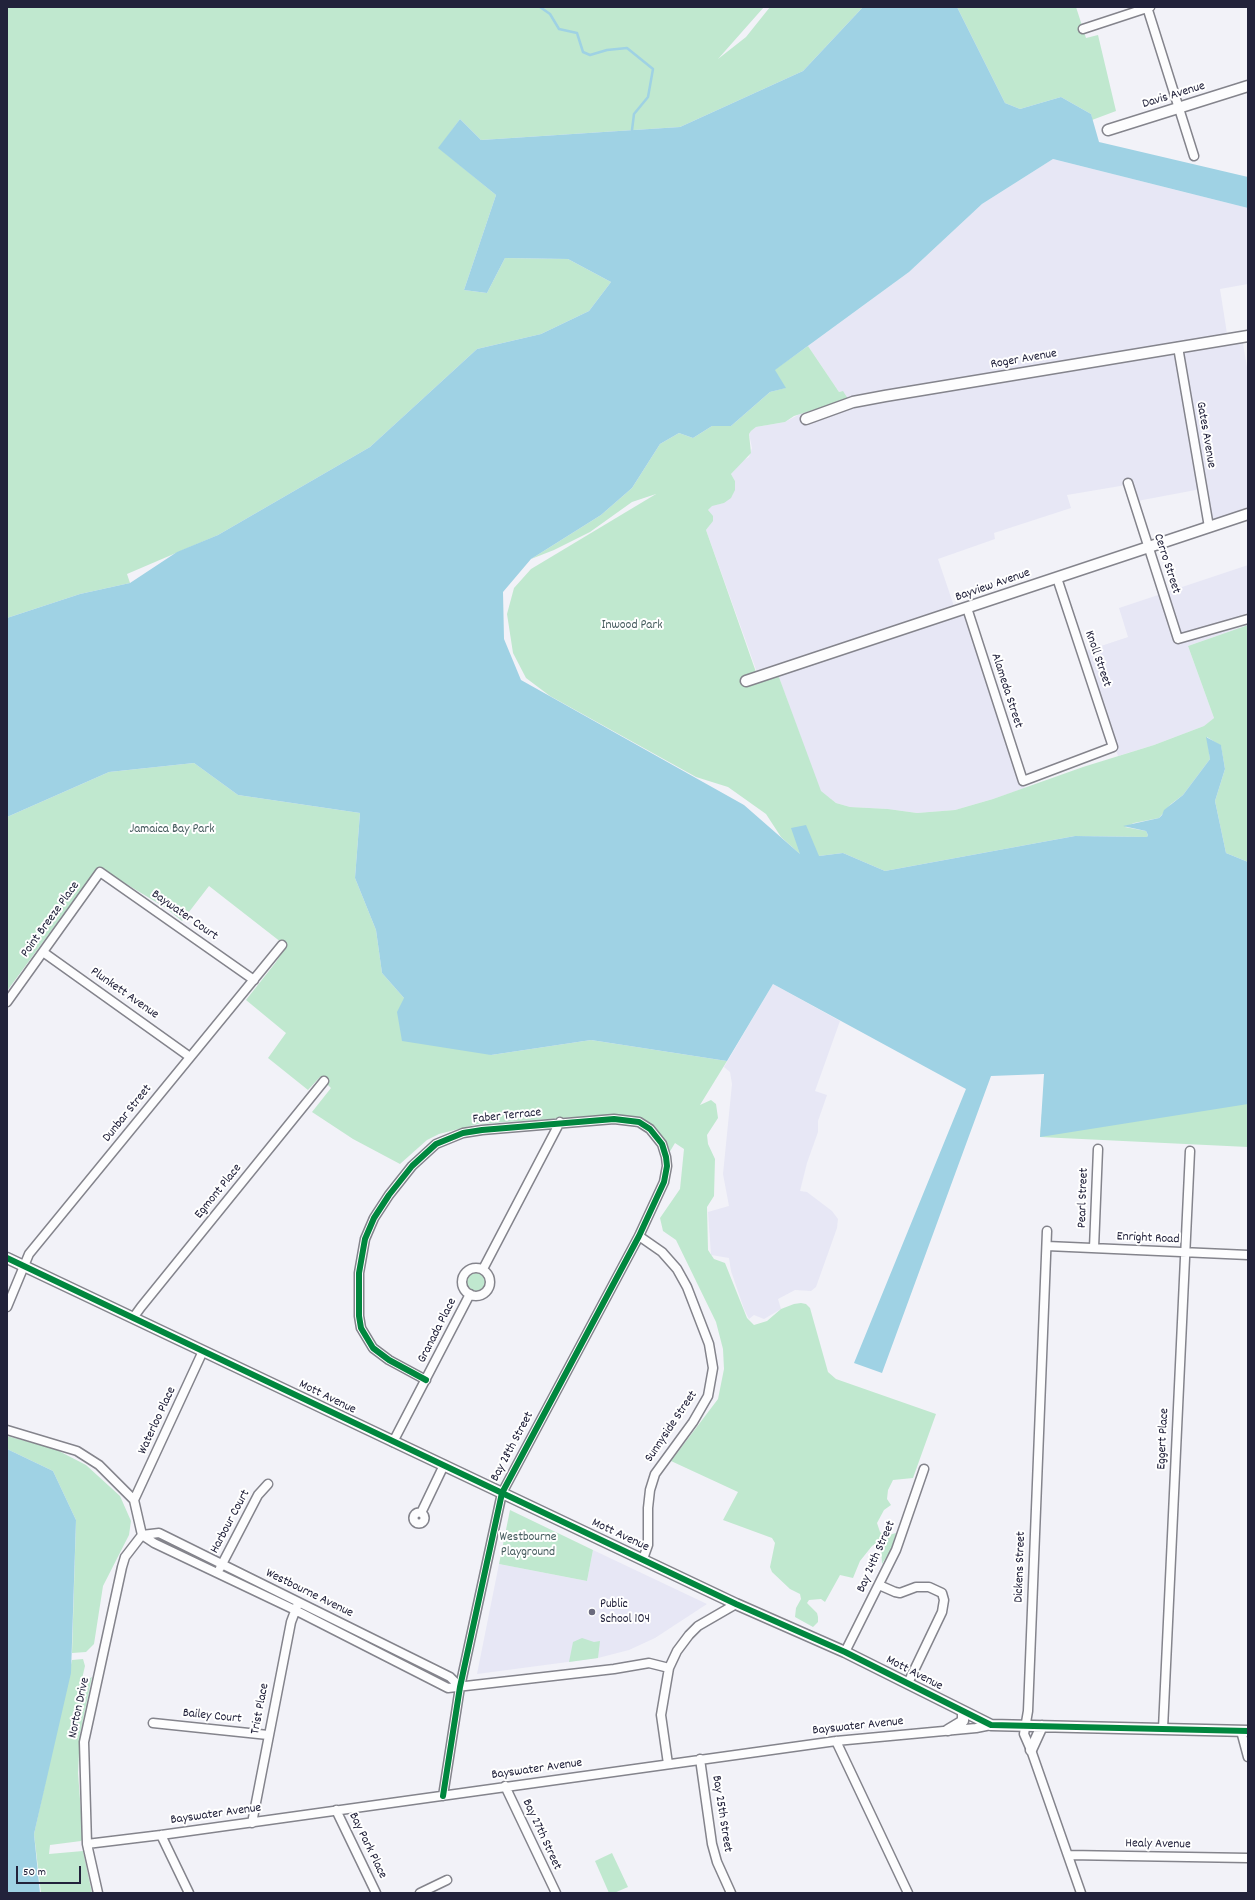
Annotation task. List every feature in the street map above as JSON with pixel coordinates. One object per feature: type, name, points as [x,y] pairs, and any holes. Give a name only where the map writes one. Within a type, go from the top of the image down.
[{"type":"street","points":[[1083,29],[1148,7],[1194,156]]},
{"type":"street","name":"Davis Avenue","points":[[1108,130],[1248,86]]},
{"type":"street","name":"Roger Avenue","points":[[806,418],[853,402],[885,396],[1248,336]]},
{"type":"street","name":"Gates Avenue","points":[[1178,348],[1209,527]]},
{"type":"street","name":"Cerro Street","points":[[1128,484],[1178,639],[1248,619]]},
{"type":"street","name":"Bayview Avenue","points":[[746,681],[1248,514]]},
{"type":"street","name":"Knoll Street","points":[[1023,781],[1113,747],[1057,578]]},
{"type":"street","name":"Alameda Street","points":[[967,608],[1023,781]]},
{"type":"street","name":"Point Breeze Place","points":[[7,1002],[100,872]]},
{"type":"street","name":"Baywater Court","points":[[100,872],[254,980]]},
{"type":"street","name":"Dunbar Street","points":[[7,1307],[25,1267],[29,1254],[282,945]]},
{"type":"street","name":"Plunkett Avenue","points":[[43,952],[190,1057]]},
{"type":"street","name":"Egmont Place","points":[[133,1318],[140,1307],[324,1081]]},
{"type":"street","name":"Faber Terrace","points":[[426,1380],[388,1360],[373,1348],[362,1328],[359,1316],[359,1274],[363,1247],[369,1228],[389,1195],[412,1166],[436,1144],[463,1133],[560,1122],[614,1119],[639,1122],[654,1133],[662,1144],[666,1157]]},
{"type":"street","points":[[483,1269],[560,1122]]},
{"type":"street","name":"Pearl Street","points":[[1094,1248],[1098,1149]]},
{"type":"street","name":"Eggert Place","points":[[1163,1729],[1190,1151]]},
{"type":"street","name":"Bay 28th Street","points":[[443,1796],[460,1687],[502,1493],[639,1236],[664,1182],[666,1157]]},
{"type":"street","name":"Dickens Street","points":[[1047,1231],[1026,1725],[1024,1734],[1068,1855],[1078,1892]]},
{"type":"street","name":"Sunnyside Street","points":[[639,1236],[662,1252],[677,1269],[684,1281],[694,1302],[709,1344],[713,1368],[708,1396],[693,1422],[655,1474],[650,1490],[648,1508],[648,1545],[644,1559]]},
{"type":"street","name":"Enright Road","points":[[1047,1246],[1248,1255]]},
{"type":"street","name":"Mott Avenue","points":[[7,1258],[393,1442],[644,1559],[736,1604],[845,1652],[991,1725],[1244,1731]]},
{"type":"street","name":"Granada Place","points":[[474,1267],[483,1269],[490,1276],[490,1286],[484,1293],[475,1296],[470,1294],[464,1288],[462,1279],[464,1275],[474,1267]]},
{"type":"street","name":"Granada Place","points":[[393,1442],[470,1294]]},
{"type":"street","name":"Waterloo Place","points":[[134,1500],[204,1351]]},
{"type":"street","points":[[7,1430],[77,1451],[99,1465],[134,1500],[142,1535]]},
{"type":"street","points":[[421,1513],[444,1465]]},
{"type":"street","name":"Bay 24th Street","points":[[845,1652],[896,1550],[924,1469]]},
{"type":"street","name":"Harbour Court","points":[[218,1572],[258,1495],[268,1484]]},
{"type":"street","name":"Westbourne Avenue","points":[[142,1535],[159,1533],[222,1564],[448,1688],[654,1663],[669,1668]]},
{"type":"street","name":"Westbourne Avenue","points":[[142,1535],[154,1543],[297,1606]]},
{"type":"street","name":"Norton Drive","points":[[98,1893],[87,1844],[84,1742],[122,1567],[125,1557],[142,1535]]},
{"type":"street","points":[[879,1585],[900,1593],[916,1587],[929,1587],[942,1593],[944,1600],[942,1612],[908,1683]]},
{"type":"street","points":[[668,1764],[661,1715],[669,1668],[677,1651],[698,1626],[736,1604]]},
{"type":"street","name":"Trist Place","points":[[252,1822],[268,1734],[297,1606]]},
{"type":"street","points":[[948,1730],[963,1721],[963,1712]]},
{"type":"street","name":"Bailey Court","points":[[152,1723],[268,1734]]},
{"type":"street","name":"Bayswater Avenue","points":[[87,1844],[836,1741],[976,1728],[991,1725]]},
{"type":"street","points":[[1031,1750],[1042,1726]]},
{"type":"street","points":[[1244,1731],[1248,1757]]},
{"type":"street","points":[[836,1741],[908,1893]]},
{"type":"street","name":"Bay 25th Street","points":[[700,1759],[712,1844],[717,1862],[731,1893]]},
{"type":"street","name":"Bay 27th Street","points":[[505,1786],[556,1893]]},
{"type":"street","name":"Bay Park Place","points":[[336,1810],[376,1893]]},
{"type":"street","points":[[161,1835],[189,1893]]},
{"type":"street","name":"Healy Avenue","points":[[1068,1855],[1248,1858]]},
{"type":"street","points":[[420,1893],[447,1880]]},
{"type":"shaded area","points":[[1053,159],[1248,208],[1248,284],[1220,289],[1228,340],[1242,338],[1248,373],[1248,515],[1208,529],[1201,489],[1132,502],[1126,485],[1067,495],[1071,508],[994,533],[995,539],[938,559],[956,612],[965,609],[1025,788],[955,810],[917,813],[888,809],[850,807],[836,803],[820,791],[776,669],[758,675],[706,530],[710,525],[708,510],[712,505],[724,503],[735,481],[731,474],[742,461],[749,457],[752,448],[749,434],[751,431],[756,427],[785,422],[843,391],[839,392],[808,346],[909,272],[982,204]]},
{"type":"shaded area","points":[[1248,565],[1248,625],[1188,646],[1214,718],[1204,726],[1154,745],[1118,756],[1083,652],[1128,637],[1119,608]]},
{"type":"shaded area","points":[[773,984],[840,1021],[815,1091],[827,1095],[818,1121],[818,1132],[807,1163],[800,1191],[807,1192],[832,1211],[838,1219],[837,1228],[816,1287],[811,1291],[795,1290],[778,1299],[781,1309],[764,1319],[754,1315],[749,1319],[731,1271],[729,1258],[711,1255],[708,1212],[729,1206],[723,1174],[732,1084],[730,1072],[724,1067]]},
{"type":"shaded area","name":"Public School 104","points":[[593,1550],[707,1604],[655,1638],[629,1650],[598,1658],[477,1674],[499,1564],[587,1581]]},
{"type":"green space","points":[[7,7],[764,7],[718,59],[746,37],[770,7],[863,7],[803,71],[680,127],[481,140],[460,119],[439,148],[496,195],[464,290],[487,293],[505,258],[568,259],[611,282],[589,311],[541,334],[477,349],[370,447],[218,535],[127,574],[130,583],[80,594],[7,618]]},
{"type":"green space","points":[[957,7],[1076,7],[1086,38],[1098,35],[1116,111],[1092,120],[1091,114],[1061,97],[1020,109],[1005,103]]},
{"type":"green space","name":"Inwood Park","points":[[808,346],[839,392],[843,391],[848,399],[794,416],[785,422],[756,427],[751,431],[749,434],[751,453],[731,474],[735,481],[735,490],[731,498],[724,503],[712,506],[708,510],[713,516],[713,521],[706,530],[757,675],[776,669],[821,791],[836,803],[850,807],[888,809],[917,813],[955,810],[993,799],[1083,767],[1154,745],[1204,726],[1214,718],[1188,646],[1248,625],[1248,862],[1226,853],[1215,801],[1225,769],[1221,746],[1207,737],[1210,759],[1183,795],[1171,804],[1159,818],[1134,823],[1125,827],[1146,831],[1148,835],[1147,837],[1075,836],[885,871],[843,853],[819,856],[801,855],[781,837],[766,814],[728,787],[696,777],[550,696],[526,678],[513,653],[507,614],[514,588],[531,569],[656,494],[632,502],[590,532],[554,550],[531,559],[601,515],[632,488],[660,444],[679,433],[693,438],[712,426],[731,426],[770,392],[785,388],[774,370]]},
{"type":"green space","name":"Jamaica Bay Park","points":[[194,763],[238,795],[360,813],[355,878],[376,930],[382,973],[404,998],[491,1055],[591,1040],[727,1061],[700,1105],[711,1100],[716,1104],[718,1118],[707,1135],[708,1144],[715,1159],[714,1196],[707,1207],[708,1250],[714,1259],[725,1263],[747,1318],[754,1325],[767,1321],[781,1309],[794,1304],[806,1304],[810,1308],[828,1372],[836,1379],[936,1414],[913,1478],[893,1480],[888,1490],[887,1499],[891,1505],[884,1510],[877,1523],[880,1532],[885,1536],[896,1533],[891,1550],[882,1564],[881,1546],[878,1542],[872,1546],[860,1561],[853,1578],[840,1575],[825,1602],[821,1599],[809,1600],[807,1603],[817,1613],[818,1617],[818,1622],[813,1627],[795,1617],[796,1608],[801,1599],[800,1594],[790,1589],[772,1572],[770,1567],[775,1543],[772,1538],[723,1520],[738,1492],[671,1461],[718,1399],[724,1369],[723,1349],[716,1322],[676,1240],[663,1231],[660,1218],[680,1189],[684,1149],[675,1143],[669,1153],[655,1129],[648,1123],[641,1119],[624,1115],[478,1124],[439,1134],[427,1140],[400,1164],[353,1139],[312,1112],[331,1088],[320,1077],[308,1090],[268,1058],[286,1033],[246,1000],[276,962],[286,946],[209,886],[182,921],[166,908],[98,867],[7,991],[7,817],[109,772]]},
{"type":"green space","points":[[1248,1061],[1248,1147],[1040,1137],[1045,1077]]},
{"type":"green space","points":[[476,1273],[482,1276],[485,1282],[482,1288],[476,1291],[470,1288],[467,1282],[470,1276]]},
{"type":"green space","points":[[7,1436],[55,1449],[86,1465],[120,1496],[131,1521],[129,1535],[103,1586],[94,1644],[86,1652],[72,1653],[76,1520],[53,1471],[7,1449]]},
{"type":"green space","name":"Westbourne Playground","points":[[510,1510],[593,1550],[587,1581],[499,1564]]},
{"type":"green space","points":[[582,1638],[594,1642],[600,1641],[598,1658],[569,1662],[573,1642]]},
{"type":"green space","points":[[83,1659],[85,1666],[81,1683],[92,1677],[80,1734],[78,1773],[83,1838],[81,1841],[50,1845],[49,1854],[83,1851],[92,1893],[41,1893],[34,1834],[72,1660]]},
{"type":"green space","points":[[612,1853],[628,1887],[614,1893],[609,1893],[595,1861]]},
{"type":"water","points":[[863,7],[957,7],[1005,103],[1020,109],[1061,97],[1091,114],[1099,142],[1248,177],[1248,208],[1053,159],[982,204],[909,272],[775,370],[786,388],[770,392],[731,426],[712,426],[693,438],[679,433],[660,444],[632,488],[601,515],[531,559],[503,592],[504,639],[521,680],[744,805],[800,854],[791,828],[806,825],[819,856],[843,853],[885,871],[1075,836],[1147,837],[1148,835],[1146,831],[1123,826],[1159,818],[1164,810],[1183,795],[1210,759],[1206,737],[1221,745],[1225,769],[1215,801],[1226,853],[1248,862],[1248,1104],[1040,1137],[1044,1074],[991,1076],[882,1373],[854,1363],[966,1089],[773,984],[727,1061],[591,1040],[491,1055],[402,1041],[397,1012],[404,998],[382,973],[376,930],[355,878],[360,813],[238,795],[194,763],[109,772],[7,817],[7,618],[80,594],[130,583],[177,552],[218,535],[370,447],[477,349],[541,334],[589,311],[611,282],[568,259],[505,258],[487,293],[464,290],[496,195],[438,148],[460,119],[481,140],[680,127],[803,71]]},
{"type":"water","points":[[7,1449],[53,1471],[76,1520],[71,1673],[34,1834],[40,1893],[7,1893]]},
{"type":"waterway","points":[[540,7],[550,14],[559,29],[577,33],[583,52],[590,55],[607,50],[627,48],[653,69],[648,97],[634,114],[632,130]]},
{"type":"cycle path","points":[[426,1380],[389,1360],[373,1348],[361,1328],[359,1316],[359,1273],[365,1239],[374,1218],[389,1195],[412,1166],[436,1144],[463,1133],[482,1130],[614,1119],[639,1122],[650,1129],[662,1144],[666,1157],[667,1166],[664,1182],[639,1236],[502,1493],[460,1687],[443,1796]]},
{"type":"cycle path","points":[[7,1258],[736,1604],[845,1652],[991,1725],[1248,1731]]},
{"type":"place","name":"Public School 104","points":[[592,1612]]}]
